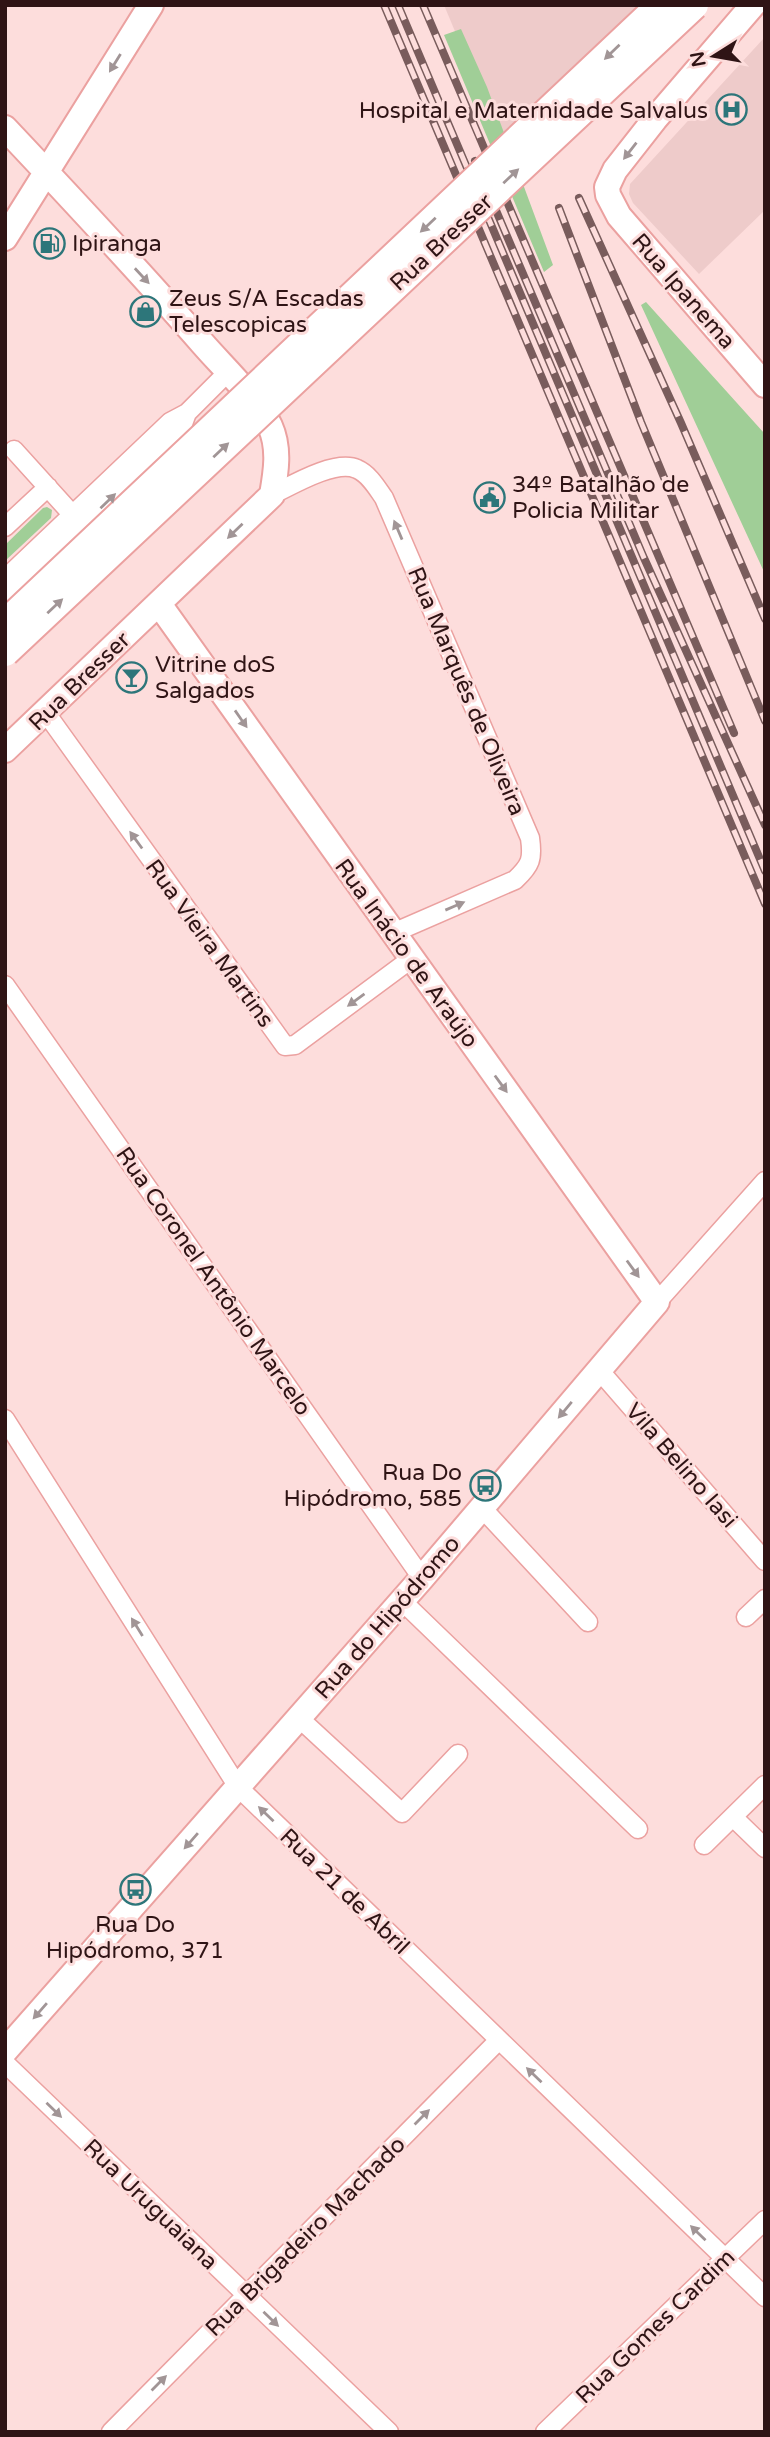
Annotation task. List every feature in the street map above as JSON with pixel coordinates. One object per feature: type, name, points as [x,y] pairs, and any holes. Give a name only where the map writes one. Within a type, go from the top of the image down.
[{"type":"main road","name":"Rua Bresser","points":[[5,624],[661,5]]},
{"type":"main road","name":"Rua Bresser","points":[[5,652],[694,5]]},
{"type":"street","points":[[5,238],[151,5]]},
{"type":"street","name":"Rua Ipanema","points":[[753,5],[623,159],[610,178],[608,195],[619,216],[765,385]]},
{"type":"street","points":[[5,128],[161,296],[228,372],[269,424],[274,435],[277,467],[272,495]]},
{"type":"street","points":[[5,599],[170,422],[187,413],[228,372]]},
{"type":"street","points":[[14,450],[77,520]]},
{"type":"street","name":"Rua Marquês de Oliveira","points":[[272,495],[338,467],[356,468],[374,483],[384,498],[530,838],[531,860],[515,880],[393,933]]},
{"type":"street","points":[[5,527],[48,487]]},
{"type":"street","name":"Rua Bresser","points":[[5,750],[272,495]]},
{"type":"street","points":[[5,579],[77,520]]},
{"type":"street","name":"Rua Inácio de Araújo","points":[[159,604],[657,1302]]},
{"type":"street","name":"Rua Vieira Martins","points":[[46,713],[285,1046],[295,1045],[411,959]]},
{"type":"street","name":"Rua Coronel Antônio Marcelo","points":[[5,985],[422,1578]]},
{"type":"street","name":"Rua do Hipódromo","points":[[5,2051],[402,1601],[657,1302],[765,1181]]},
{"type":"street","name":"Vila Belino Iasi","points":[[599,1370],[765,1561]]},
{"type":"street","name":"Rua 21 de Abril","points":[[5,1419],[238,1787],[765,2297]]},
{"type":"street","points":[[482,1508],[588,1622]]},
{"type":"street","points":[[746,1617],[765,1599]]},
{"type":"street","points":[[402,1601],[638,1829]]},
{"type":"street","points":[[299,1718],[402,1814],[458,1754]]},
{"type":"street","points":[[704,1845],[765,1786]]},
{"type":"street","points":[[733,1817],[765,1848]]},
{"type":"street","name":"Rua Brigadeiro Machado","points":[[111,2432],[499,2040]]},
{"type":"street","name":"Rua Uruguaiana","points":[[5,2063],[389,2432]]},
{"type":"street","name":"Rua Gomes Cardim","points":[[545,2432],[765,2220]]},
{"type":"shaded area","points":[[444,5],[647,5],[502,144]]},
{"type":"shaded area","name":"Hospital e Maternidade Salvalus","points":[[765,37],[765,210],[699,274],[633,203],[629,194],[630,184]]},
{"type":"green space","points":[[461,29],[487,87],[553,265],[544,272],[444,35]]},
{"type":"green space","points":[[646,302],[765,434],[765,574],[641,305]]},
{"type":"green space","points":[[47,507],[52,510],[51,518],[5,561],[5,545]]},
{"type":"railway","points":[[384,5],[765,904]]},
{"type":"railway","points":[[398,5],[765,871]]},
{"type":"railway","points":[[423,5],[734,733]]},
{"type":"railway","points":[[475,161],[644,558],[765,825]]},
{"type":"railway","points":[[579,198],[681,423],[765,619]]},
{"type":"railway","points":[[559,208],[641,422],[765,721]]},
{"type":"place","name":"Hospital e Maternidade Salvalus","points":[[731,110]]},
{"type":"place","name":"Ipiranga","points":[[49,243]]},
{"type":"place","name":"Zeus S/A Escadas Telescopicas","points":[[146,311]]},
{"type":"place","name":"34º Batalhão de Policia Militar","points":[[489,497]]},
{"type":"place","name":"Vitrine doS Salgados","points":[[132,677]]},
{"type":"place","name":"Rua Do Hipódromo, 585","points":[[485,1485]]},
{"type":"place","name":"Rua Do Hipódromo, 371","points":[[135,1890]]}]
